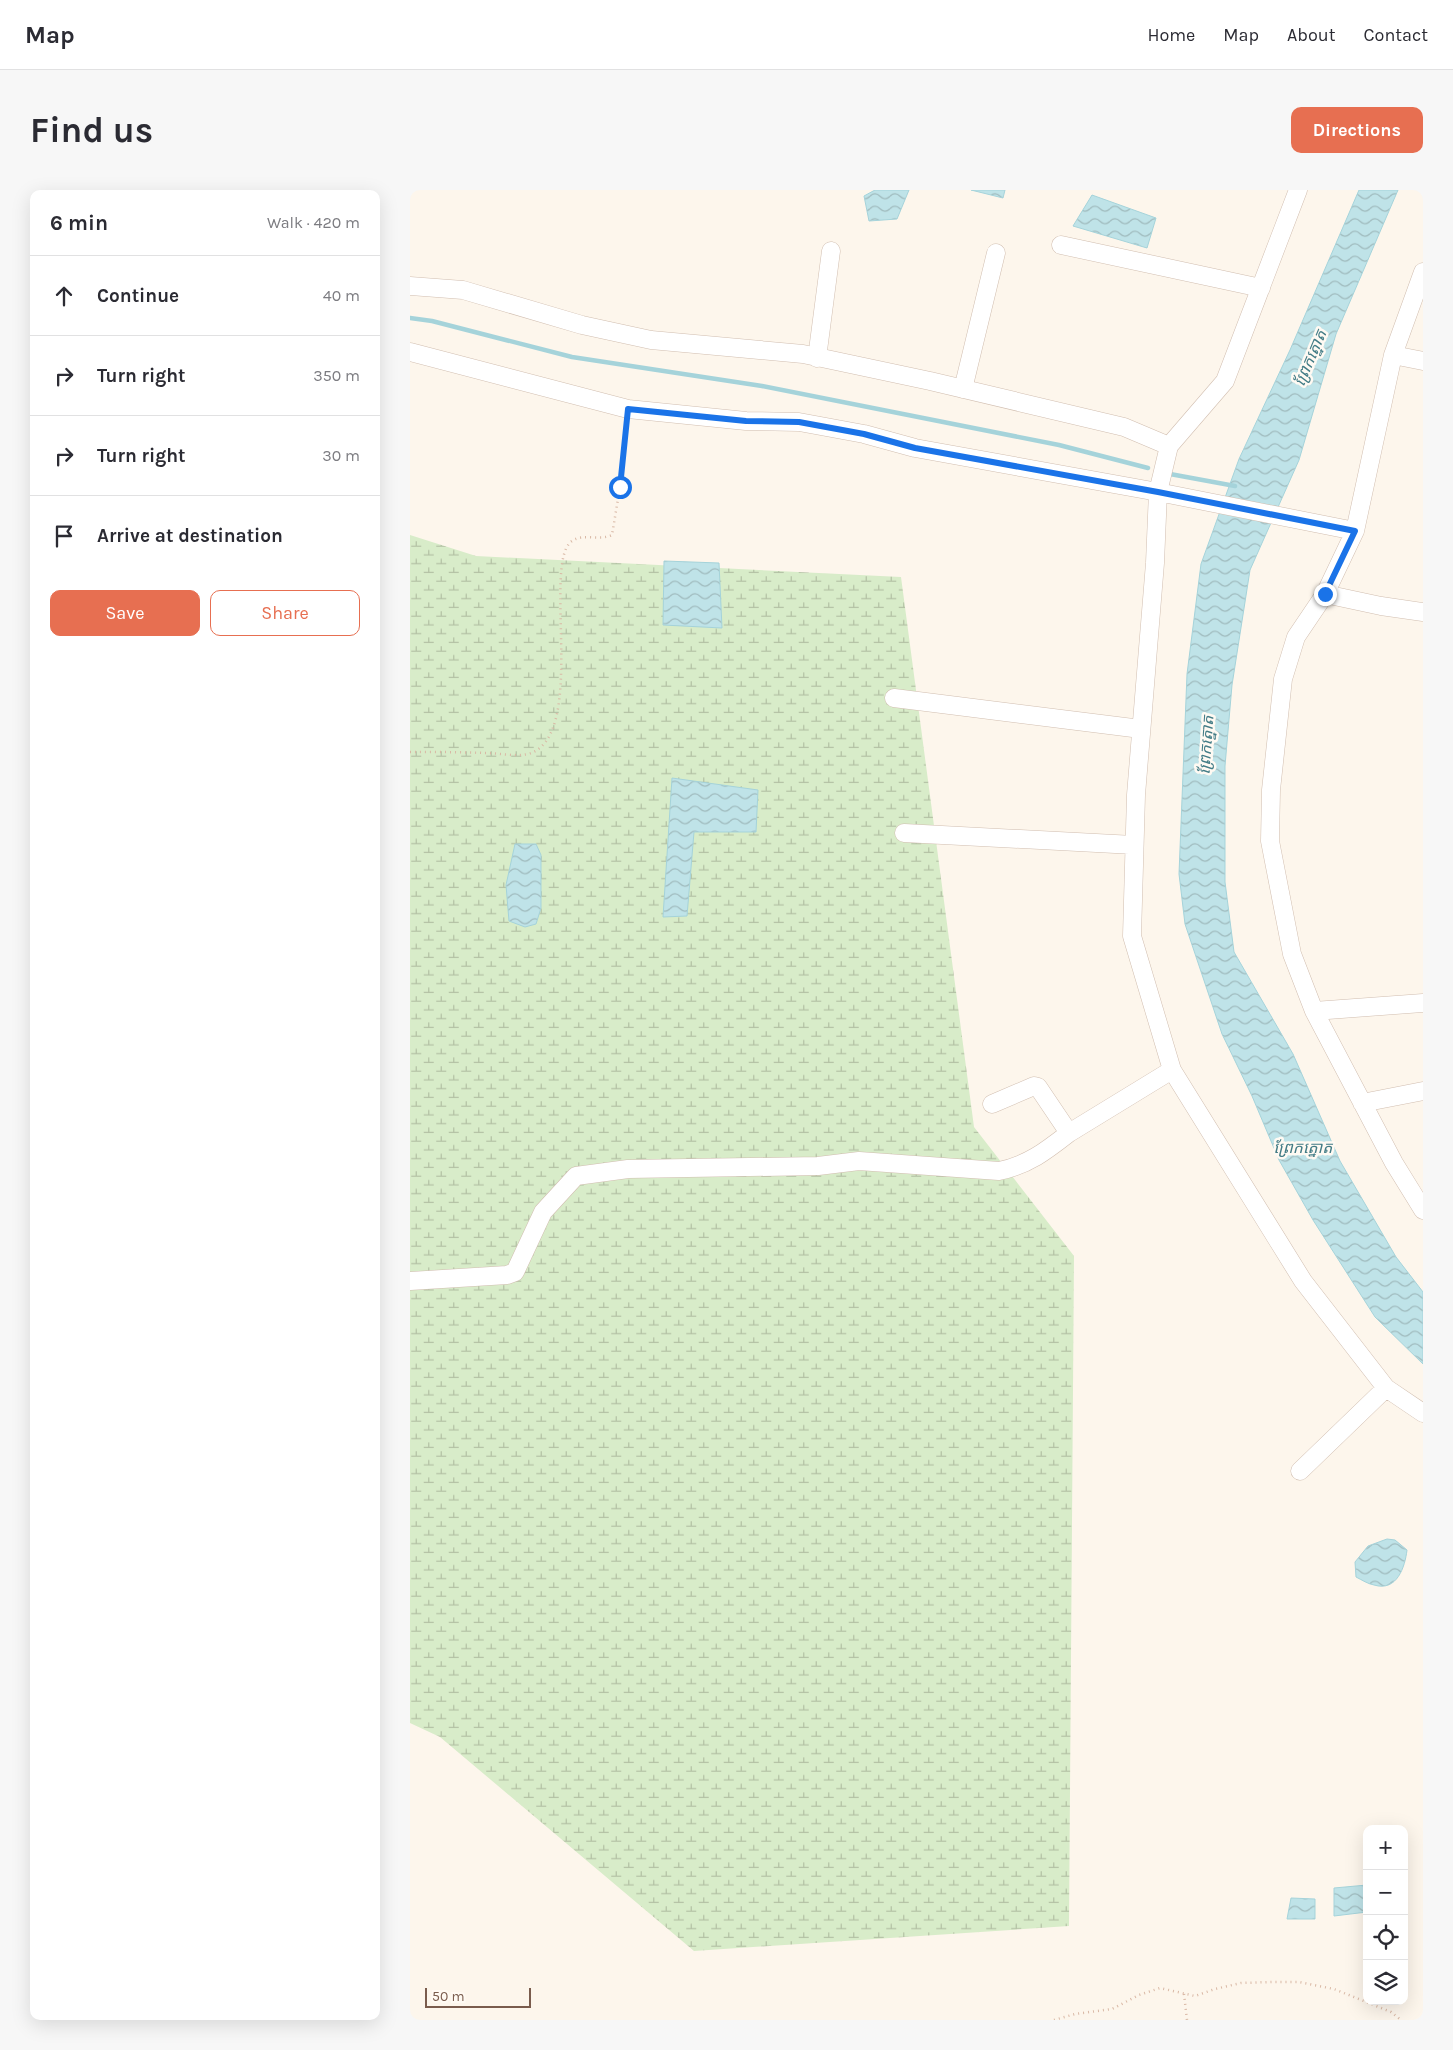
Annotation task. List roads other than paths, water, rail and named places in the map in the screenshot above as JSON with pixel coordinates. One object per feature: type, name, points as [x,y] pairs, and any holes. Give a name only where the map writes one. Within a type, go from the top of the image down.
[{"type":"street","points":[[1298,190],[1224,381],[1169,446],[1158,492],[1155,563],[1136,795],[1132,936],[1172,1070],[1302,1281],[1386,1388],[1423,1414]]},
{"type":"street","points":[[1061,245],[1261,288]]},
{"type":"street","points":[[818,358],[831,251]]},
{"type":"street","points":[[964,389],[996,253]]},
{"type":"street","points":[[1423,272],[1393,355],[1355,531],[1325,594],[1296,637],[1282,679],[1271,790],[1270,824],[1270,841],[1292,954],[1314,1011],[1394,1163],[1423,1210]]},
{"type":"street","points":[[410,286],[463,290],[582,325],[651,340],[802,354],[964,389],[1124,427],[1169,446]]},
{"type":"street","points":[[410,352],[628,409],[746,421],[799,422],[864,434],[915,448],[1158,492],[1355,531]]},
{"type":"street","points":[[1393,355],[1423,361]]},
{"type":"street","points":[[1325,594],[1381,606],[1423,612]]},
{"type":"street","points":[[894,698],[1141,729]]},
{"type":"street","points":[[904,833],[1134,845]]},
{"type":"street","points":[[1314,1011],[1423,1003]]},
{"type":"street","points":[[410,1281],[506,1276],[515,1272],[543,1212],[576,1176],[628,1169],[818,1166],[859,1161],[999,1171],[1017,1167],[1042,1155],[1068,1133],[1172,1070]]},
{"type":"street","points":[[992,1104],[1034,1086],[1038,1087],[1068,1133]]},
{"type":"street","points":[[1362,1103],[1423,1091]]},
{"type":"street","points":[[1300,1472],[1386,1388]]},
{"type":"water","points":[[875,190],[909,190],[897,219],[869,221],[864,196]]},
{"type":"water","points":[[971,190],[1005,190],[1003,198]]},
{"type":"water","name":"ព្រែកត្នោត","points":[[1359,190],[1398,190],[1336,334],[1299,460],[1250,570],[1232,685],[1225,766],[1225,882],[1234,952],[1293,1054],[1340,1161],[1396,1257],[1423,1292],[1423,1364],[1375,1317],[1313,1220],[1279,1160],[1252,1096],[1222,1034],[1185,924],[1179,874],[1187,674],[1201,564],[1239,459],[1290,350]]},
{"type":"water","points":[[1092,195],[1156,218],[1147,248],[1073,226]]},
{"type":"water","points":[[664,561],[719,563],[722,628],[663,625]]},
{"type":"water","points":[[672,778],[758,790],[756,832],[694,832],[687,916],[663,917]]},
{"type":"water","points":[[515,844],[536,844],[541,855],[541,908],[536,924],[525,927],[509,921],[506,885]]},
{"type":"water","points":[[1387,1539],[1395,1540],[1407,1550],[1402,1570],[1394,1581],[1389,1585],[1382,1586],[1370,1584],[1356,1577],[1355,1562],[1368,1546]]},
{"type":"water","points":[[1363,1885],[1363,1912],[1334,1916],[1334,1888]]},
{"type":"water","points":[[1291,1898],[1315,1899],[1315,1919],[1287,1919]]},
{"type":"waterway","points":[[410,318],[432,321],[572,357],[762,386],[1059,445],[1148,468]]},
{"type":"waterway","points":[[1170,474],[1235,486]]}]
